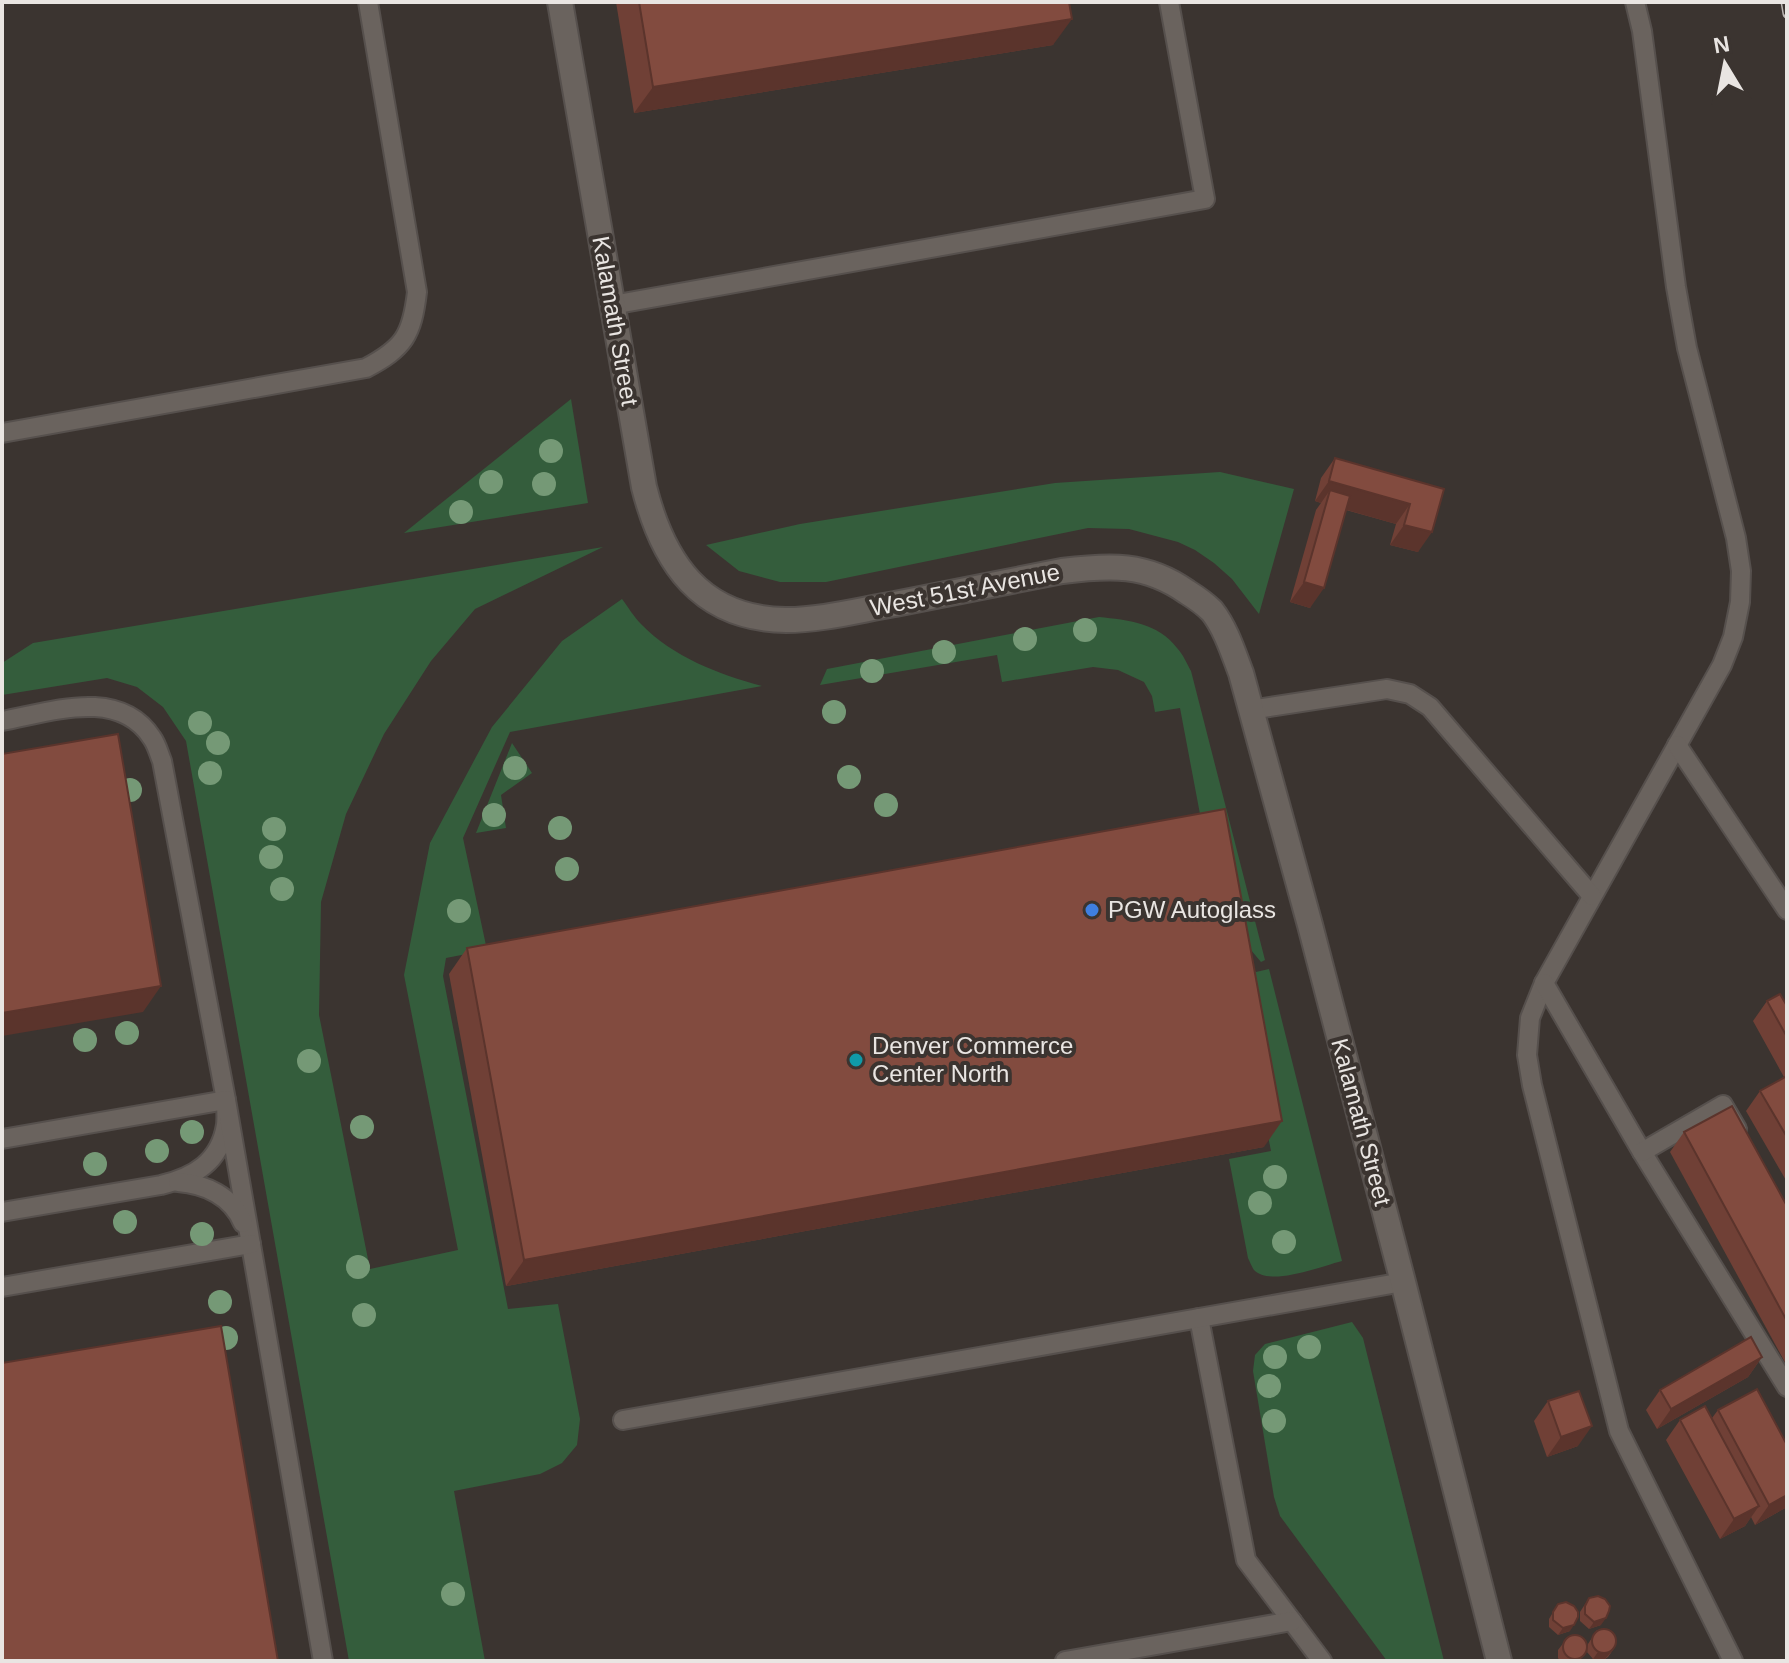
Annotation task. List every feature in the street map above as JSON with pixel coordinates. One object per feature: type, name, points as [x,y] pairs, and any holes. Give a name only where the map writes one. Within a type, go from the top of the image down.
[{"type":"street","name":"Kalamath Street","points":[[560,2],[644,487],[655,526],[670,558],[688,581],[709,598],[730,609]]},
{"type":"street","name":"West 51st Avenue","points":[[730,609],[756,617],[785,620],[813,618],[1100,566],[1152,572],[1195,597]]},
{"type":"street","name":"Kalamath Street","points":[[1195,597],[1211,611],[1228,638],[1241,673],[1314,940],[1499,1661]]},
{"type":"lane","points":[[2,433],[366,368],[387,357],[404,339],[414,318],[417,292],[368,2]]},
{"type":"lane","points":[[612,305],[1205,199],[1169,2]]},
{"type":"lane","points":[[1635,2],[1642,31],[1676,287],[1687,348],[1736,538],[1741,571],[1740,602],[1733,637],[1722,665],[1544,983],[1530,1018],[1527,1055],[1619,1431],[1733,1661]]},
{"type":"lane","points":[[1250,710],[1364,691],[1387,689],[1410,694],[1430,707],[1592,896]]},
{"type":"lane","points":[[2,721],[92,705],[115,709],[137,721],[153,738],[162,761],[226,1100],[323,1661]]},
{"type":"lane","points":[[1677,745],[1787,910]]},
{"type":"lane","points":[[1544,983],[1642,1152],[1787,1387]]},
{"type":"lane","points":[[2,1139],[226,1100]]},
{"type":"lane","points":[[171,1183],[185,1179],[205,1166],[219,1147],[227,1124],[226,1100]]},
{"type":"lane","points":[[1642,1152],[1723,1105],[1747,1147]]},
{"type":"lane","points":[[2,1212],[179,1181],[203,1185],[224,1197],[240,1215],[250,1241]]},
{"type":"lane","points":[[2,1287],[250,1241]]},
{"type":"lane","points":[[623,1420],[1403,1282]]},
{"type":"lane","points":[[1199,1318],[1246,1560],[1322,1661]]},
{"type":"lane","points":[[1065,1661],[1292,1621]]},
{"type":"green space","points":[[571,399],[588,503],[404,533]]},
{"type":"green space","points":[[1220,472],[1294,489],[1259,614],[1232,579],[1195,550],[1178,542],[1129,529],[1088,528],[826,582],[780,582],[739,571],[706,545],[800,524],[1055,483]]},
{"type":"green space","points":[[603,547],[475,609],[431,661],[384,734],[346,814],[321,902],[319,1015],[370,1269],[458,1250],[404,975],[430,843],[492,727],[562,641],[622,599],[641,624],[667,646],[713,670],[762,686],[510,732],[463,838],[487,950],[446,958],[443,976],[508,1309],[558,1304],[580,1419],[577,1445],[562,1463],[540,1474],[454,1491],[485,1661],[349,1661],[186,741],[163,707],[137,687],[107,678],[2,695],[2,663],[33,643]]},
{"type":"green space","points":[[1099,617],[1131,622],[1161,633],[1179,650],[1191,671],[1265,960],[1261,962],[1230,925],[1203,830],[1180,708],[1155,712],[1152,696],[1144,682],[1118,670],[1093,667],[1002,682],[997,655],[820,685],[827,669]]},
{"type":"green space","points":[[512,743],[532,773],[501,795],[506,828],[476,833]]},
{"type":"green space","points":[[1230,942],[1256,972],[1269,969],[1342,1261],[1296,1274],[1262,1275],[1254,1270],[1248,1258],[1229,1159],[1271,1151]]},
{"type":"green space","points":[[1352,1322],[1363,1338],[1444,1661],[1387,1661],[1280,1516],[1274,1497],[1253,1371],[1255,1355],[1265,1344]]},
{"type":"building","points":[[639,2],[1069,2],[1072,19],[653,87]]},
{"type":"building","points":[[1335,458],[1444,489],[1432,532],[1404,525],[1410,504],[1329,481]]},
{"type":"building","points":[[1330,490],[1350,496],[1324,588],[1304,582]]},
{"type":"building","points":[[118,734],[161,986],[2,1013],[2,754]]},
{"type":"building","name":"Denver Commerce Center North","points":[[1225,809],[1282,1121],[524,1260],[467,948]]},
{"type":"building","points":[[1780,994],[1787,1006],[1787,1037],[1767,1001]]},
{"type":"building","points":[[1787,1076],[1787,1137],[1760,1091]]},
{"type":"building","points":[[1732,1106],[1787,1206],[1787,1321],[1684,1132]]},
{"type":"building","points":[[221,1326],[278,1661],[2,1661],[2,1363]]},
{"type":"building","points":[[1751,1337],[1762,1357],[1671,1409],[1660,1390]]},
{"type":"building","points":[[1757,1389],[1787,1445],[1787,1495],[1769,1505],[1718,1410]]},
{"type":"building","points":[[1579,1391],[1592,1426],[1561,1437],[1548,1401]]},
{"type":"building","points":[[1705,1406],[1759,1506],[1734,1519],[1680,1420]]},
{"type":"building","points":[[1598,1596],[1610,1606],[1606,1618],[1594,1622],[1585,1614],[1585,1606],[1589,1598]]},
{"type":"building","points":[[1566,1602],[1574,1606],[1578,1617],[1574,1625],[1563,1628],[1553,1620],[1553,1612],[1558,1604]]},
{"type":"building","points":[[1604,1629],[1613,1632],[1616,1641],[1613,1650],[1604,1653],[1595,1650],[1592,1641],[1595,1632]]},
{"type":"building","points":[[1575,1635],[1584,1638],[1587,1647],[1584,1656],[1575,1659],[1566,1656],[1563,1647],[1566,1638]]},
{"type":"railway","points":[[1785,2],[1787,14]]},
{"type":"place","name":"PGW Autoglass","points":[[1092,910]]},
{"type":"place","name":"Denver Commerce Center North","points":[[856,1060]]}]
